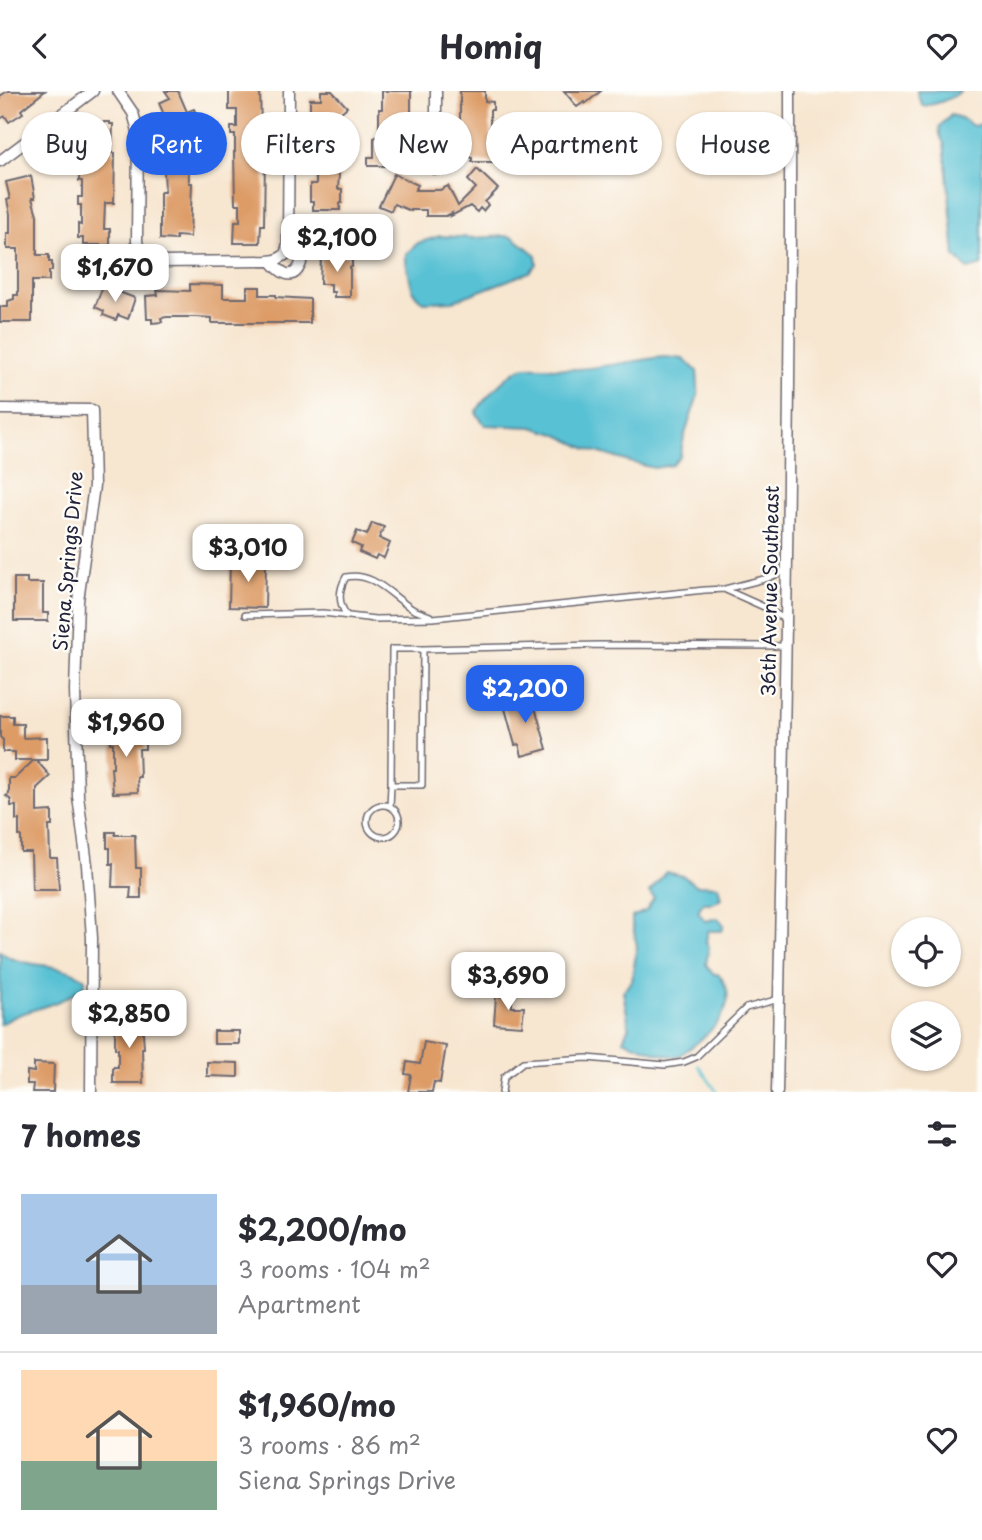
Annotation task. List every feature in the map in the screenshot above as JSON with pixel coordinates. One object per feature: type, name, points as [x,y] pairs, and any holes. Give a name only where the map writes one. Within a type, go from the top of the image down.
[{"type":"street","points":[[0,161],[93,91]]},
{"type":"street","points":[[118,91],[133,113],[138,131],[138,244],[144,257],[154,261],[256,262],[271,261],[285,254],[288,244],[289,91]]},
{"type":"street","points":[[436,91],[436,112]]},
{"type":"street","name":"36th Avenue Southeast","points":[[777,1092],[787,570],[790,91]]},
{"type":"street","points":[[138,244],[127,254],[124,263],[126,268],[134,274],[144,274],[154,261]]},
{"type":"street","points":[[271,261],[284,273],[297,272],[302,263],[300,255],[288,244]]},
{"type":"street","name":"Siena Springs Drive","points":[[0,409],[92,410],[94,486],[78,601],[75,689],[78,796],[88,866],[92,938],[91,1092]]},
{"type":"lane","points":[[245,615],[323,613],[375,619],[433,618],[725,589],[787,570]]},
{"type":"lane","points":[[347,616],[339,593],[346,577],[354,575],[366,577],[381,585],[413,609],[433,618]]},
{"type":"lane","points":[[725,589],[786,620]]},
{"type":"lane","points":[[390,807],[392,649],[598,645],[786,646]]},
{"type":"lane","points":[[391,785],[422,785],[423,649]]},
{"type":"lane","points":[[380,805],[390,807],[399,819],[397,829],[389,836],[374,834],[368,825],[368,815],[380,805]]},
{"type":"lane","points":[[502,1092],[504,1077],[523,1062],[587,1058],[665,1065],[684,1062],[696,1057],[746,1009],[779,999]]},
{"type":"water","points":[[917,91],[961,91],[944,101],[923,106]]},
{"type":"water","points":[[951,115],[973,126],[982,124],[982,265],[968,269],[955,256],[944,143],[940,133],[940,126]]},
{"type":"water","points":[[440,236],[513,237],[536,255],[537,264],[530,272],[453,301],[423,302],[413,292],[406,254],[418,243]]},
{"type":"water","points":[[665,357],[683,359],[688,363],[697,371],[698,386],[698,395],[680,457],[672,465],[654,468],[630,462],[587,449],[556,434],[532,427],[485,425],[476,413],[496,387],[522,368],[577,369]]},
{"type":"water","points":[[666,872],[683,876],[696,885],[718,886],[721,898],[713,903],[703,903],[698,911],[705,921],[718,918],[724,925],[722,931],[708,931],[706,964],[712,973],[719,975],[726,987],[724,1011],[709,1032],[677,1057],[657,1053],[623,1040],[629,1026],[623,991],[632,981],[637,946],[632,917],[646,911],[654,898],[649,892]]},
{"type":"water","points":[[0,951],[18,961],[75,973],[85,979],[85,985],[63,999],[0,1024]]},
{"type":"building","points":[[8,91],[45,91],[9,122],[5,116],[0,119],[0,96]]},
{"type":"building","points":[[165,91],[178,91],[187,112],[163,112],[159,103],[170,98]]},
{"type":"building","points":[[229,91],[260,91],[261,112],[241,112],[241,175],[265,175],[264,225],[261,225],[260,243],[234,243],[235,221],[240,221],[240,204],[235,204],[235,135],[231,135],[231,127],[237,127],[237,110],[229,110]]},
{"type":"building","points":[[321,91],[332,91],[347,107],[341,112],[310,112],[310,99],[321,99]]},
{"type":"building","points":[[382,91],[411,91],[411,112],[379,112],[379,109],[382,109]]},
{"type":"building","points":[[460,91],[485,91],[485,101],[493,102],[493,110],[486,112],[486,162],[472,162],[472,112],[460,112]]},
{"type":"building","points":[[564,91],[601,91],[577,107]]},
{"type":"building","points":[[112,153],[115,153],[114,203],[105,203],[104,229],[110,229],[110,245],[83,245],[83,238],[78,238],[81,205],[78,205],[78,197],[82,197],[82,181],[79,181],[79,175],[112,175]]},
{"type":"building","points":[[368,157],[374,157],[374,166],[368,166]]},
{"type":"building","points":[[477,169],[498,189],[485,202],[488,205],[483,211],[480,208],[477,212],[470,206],[451,216],[452,213],[446,216],[426,216],[426,210],[411,211],[394,204],[391,211],[379,206],[394,175],[418,185],[415,190],[440,190],[448,186],[458,206],[476,188],[468,180]]},
{"type":"building","points":[[164,175],[189,175],[189,183],[192,183],[190,237],[160,239],[160,192],[165,192]]},
{"type":"building","points":[[316,175],[339,175],[338,189],[342,189],[340,210],[313,210],[310,184],[316,184]]},
{"type":"building","points":[[31,176],[35,198],[32,198],[37,215],[37,255],[49,255],[52,271],[49,271],[49,281],[32,281],[32,322],[0,322],[0,307],[8,307],[8,301],[18,295],[18,249],[7,249],[10,214],[7,200],[10,199],[6,182]]},
{"type":"building","points":[[349,255],[349,258],[352,258],[350,297],[334,297],[331,284],[320,284],[321,257]]},
{"type":"building","points":[[100,257],[103,271],[76,276],[97,284],[69,289],[67,281],[71,281],[67,263]]},
{"type":"building","points":[[190,284],[223,285],[223,298],[247,298],[247,287],[260,287],[260,295],[310,299],[310,323],[212,323],[212,318],[167,317],[161,318],[162,322],[152,323],[152,319],[147,319],[146,296],[158,295],[157,290],[190,291]]},
{"type":"building","points":[[103,286],[135,298],[128,319],[118,315],[116,320],[103,315],[104,311],[95,307]]},
{"type":"building","points":[[372,523],[384,527],[379,538],[390,543],[384,558],[377,555],[375,559],[359,552],[361,547],[352,543],[357,531],[367,535]]},
{"type":"building","points":[[230,560],[266,561],[265,608],[229,607]]},
{"type":"building","points":[[14,578],[27,578],[27,583],[43,583],[43,613],[48,613],[48,621],[14,621]]},
{"type":"building","points":[[526,694],[527,698],[532,697],[547,749],[522,756],[519,744],[515,745],[503,701]]},
{"type":"building","points":[[0,716],[13,716],[13,724],[23,724],[23,738],[47,737],[47,760],[36,760],[50,776],[37,788],[37,812],[52,811],[52,826],[49,826],[50,858],[57,858],[59,890],[32,890],[31,852],[21,852],[16,806],[11,806],[11,800],[6,796],[9,794],[9,778],[15,778],[34,760],[15,760],[15,752],[3,752]]},
{"type":"building","points":[[110,728],[139,728],[139,740],[145,740],[145,749],[139,749],[138,792],[113,793],[113,743],[110,743]]},
{"type":"building","points":[[107,832],[115,832],[115,835],[135,835],[136,868],[141,868],[141,898],[130,898],[131,887],[112,887],[113,864],[110,864],[110,848],[107,848]]},
{"type":"building","points":[[496,996],[512,997],[512,1007],[524,1007],[522,1026],[494,1024]]},
{"type":"building","points":[[142,1017],[143,1083],[113,1083],[113,1067],[118,1067],[115,1018]]},
{"type":"building","points":[[214,1031],[239,1031],[239,1044],[214,1044]]},
{"type":"building","points":[[424,1042],[446,1046],[440,1083],[434,1082],[432,1092],[408,1092],[411,1075],[405,1074],[407,1062],[420,1064]]},
{"type":"building","points":[[207,1062],[238,1063],[238,1077],[207,1076]]},
{"type":"building","points":[[34,1063],[54,1064],[53,1092],[32,1092],[33,1084],[27,1084],[27,1071],[34,1072]]},
{"type":"waterway","points":[[698,1065],[717,1092]]}]
